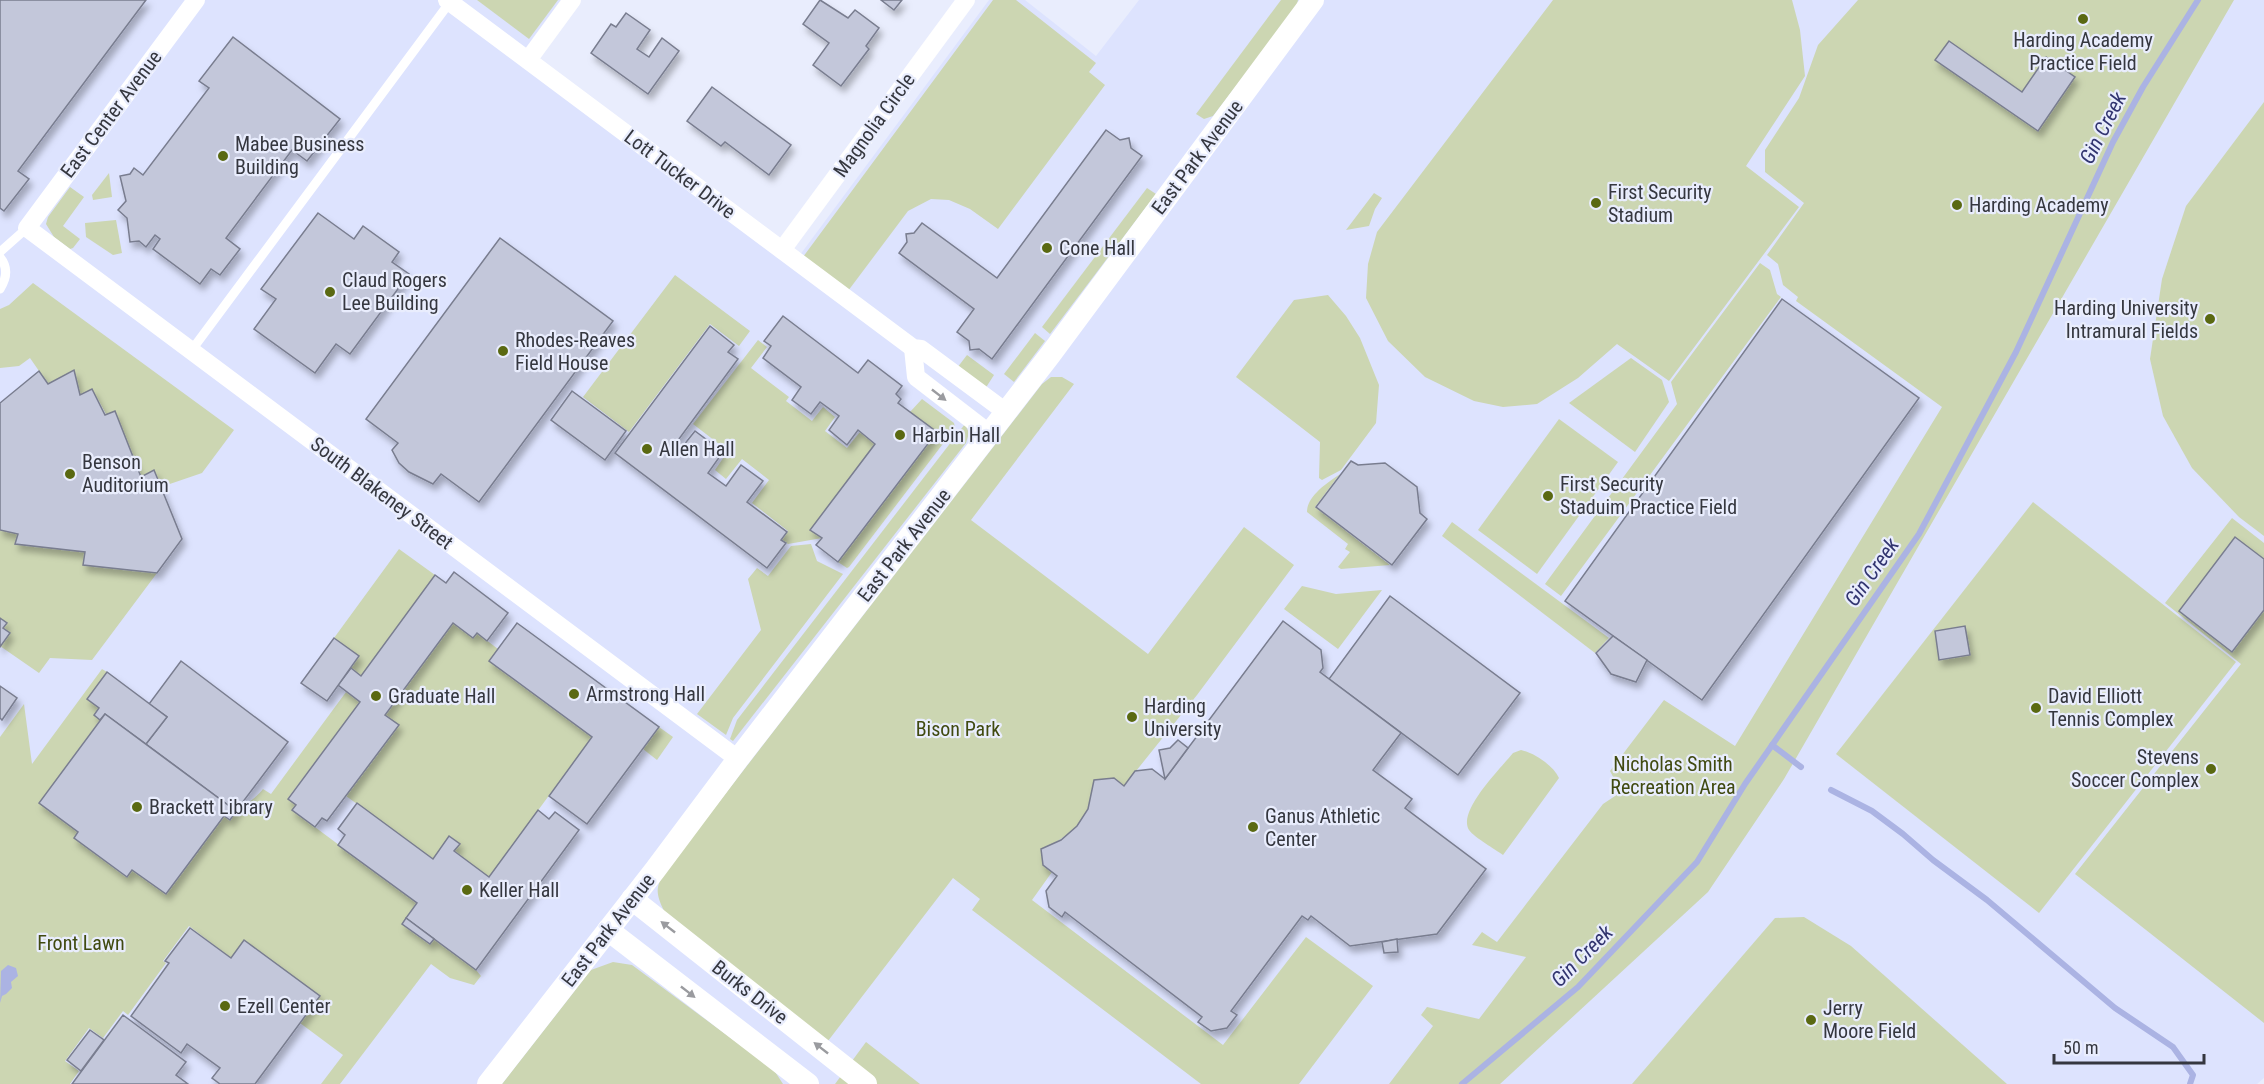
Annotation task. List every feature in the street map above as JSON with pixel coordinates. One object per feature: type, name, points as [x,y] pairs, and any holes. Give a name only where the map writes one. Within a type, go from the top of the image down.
[{"type":"street","name":"East Center Avenue","points":[[27,228],[196,0]]},
{"type":"street","points":[[528,60],[572,0]]},
{"type":"street","name":"Magnolia Circle","points":[[782,250],[966,0]]},
{"type":"street","name":"East Park Avenue","points":[[488,1084],[998,423],[1313,0]]},
{"type":"street","name":"Lott Tucker Drive","points":[[449,1],[782,250],[998,423]]},
{"type":"street","name":"South Blakeney Street","points":[[27,228],[738,759]]},
{"type":"street","name":"Burks Drive","points":[[632,899],[867,1084]]},
{"type":"street","name":"Burks Drive","points":[[608,930],[808,1084]]},
{"type":"lane","points":[[191,351],[449,1]]},
{"type":"lane","points":[[0,252],[27,228]]},
{"type":"lane","points":[[0,257],[6,268],[6,276],[0,289]]},
{"type":"shaded area","name":"Harding University","points":[[0,0],[564,0],[519,61],[791,267],[989,0],[1025,0],[1096,56],[1139,0],[2264,0],[2264,1078],[2257,1084],[0,1084]]},
{"type":"green space","points":[[477,0],[558,0],[529,39]]},
{"type":"green space","points":[[993,0],[1016,0],[1096,63],[1089,72],[1105,85],[998,229],[970,209],[949,200],[931,199],[908,211],[848,291],[803,257]]},
{"type":"green space","points":[[1281,0],[1298,0],[1296,8],[1213,116],[1204,119],[1196,114]]},
{"type":"green space","name":"First Security Stadium","points":[[1553,0],[1792,0],[1800,30],[1805,76],[1746,166],[1799,207],[1669,381],[1617,344],[1578,378],[1537,404],[1503,407],[1474,401],[1425,377],[1388,341],[1366,298],[1368,264],[1377,232]]},
{"type":"green space","name":"Nicholas Smith Recreation Area","points":[[1858,0],[2234,0],[1784,779],[1708,892],[1500,1084],[1389,1084],[1433,1026],[1421,1015],[1427,1007],[1479,1019],[1526,957],[1472,945],[1482,932],[1497,942],[1603,804],[1621,792],[1610,771],[1664,700],[1735,746],[1942,407],[1796,301],[1798,297],[1783,285],[1778,264],[1767,255],[1804,203],[1765,172],[1765,150],[1799,98],[1818,45]]},
{"type":"green space","name":"Harding University Intramural Fields","points":[[2264,102],[2264,536],[2239,517],[2192,468],[2163,416],[2150,359],[2162,279],[2186,206]]},
{"type":"green space","points":[[109,173],[112,197],[93,200],[92,195]]},
{"type":"green space","points":[[70,187],[84,197],[63,226],[80,239],[70,249],[54,237],[46,224],[48,217]]},
{"type":"green space","points":[[1147,188],[1156,194],[1050,334],[1042,327]]},
{"type":"green space","points":[[1374,193],[1382,198],[1369,226],[1346,230]]},
{"type":"green space","points":[[116,220],[122,253],[113,255],[86,237],[85,223]]},
{"type":"green space","points":[[1760,263],[1770,270],[1777,294],[1781,297],[1561,596],[1545,584],[1677,404],[1671,382]]},
{"type":"green space","points":[[675,275],[750,331],[739,346],[710,324],[629,432],[583,397]]},
{"type":"green space","points":[[33,283],[234,430],[202,473],[161,487],[141,477],[92,389],[80,395],[48,384],[30,358],[19,366],[0,368],[0,309],[9,305]]},
{"type":"green space","points":[[1328,295],[1346,316],[1360,338],[1379,385],[1376,423],[1341,470],[1322,480],[1319,478],[1320,442],[1236,377],[1294,300]]},
{"type":"green space","points":[[1035,333],[1045,341],[1014,382],[1004,374]]},
{"type":"green space","points":[[758,340],[767,347],[751,368],[789,397],[786,401],[812,421],[823,407],[835,417],[825,431],[847,448],[860,432],[875,444],[811,529],[822,538],[788,544],[782,540],[788,531],[752,503],[769,480],[742,459],[726,479],[715,470],[728,451],[693,424]]},
{"type":"green space","points":[[967,355],[994,375],[985,389],[957,368]]},
{"type":"green space","points":[[1631,358],[1662,380],[1669,402],[1635,452],[1569,403]]},
{"type":"green space","name":"Bison Park","points":[[1051,377],[1062,377],[1074,384],[971,520],[1148,654],[1244,527],[1294,565],[1197,695],[1124,786],[1114,778],[1094,780],[1089,806],[1080,823],[1062,838],[1041,849],[1043,865],[1052,872],[1032,900],[1223,1045],[1306,937],[1373,986],[1299,1084],[1201,1084],[972,910],[980,899],[953,878],[828,1041],[664,911],[659,899],[659,885],[668,868],[1042,384]]},
{"type":"green space","points":[[922,399],[954,423],[955,428],[847,568],[838,562],[936,432],[910,412]]},
{"type":"green space","name":"First Security Staduim Practice Field","points":[[1559,419],[1618,462],[1537,574],[1478,530]]},
{"type":"green space","points":[[965,424],[969,433],[966,443],[733,741],[730,739],[737,720]]},
{"type":"green space","points":[[1340,474],[1315,507],[1390,565],[1341,569],[1338,567],[1350,552],[1345,549],[1348,544],[1307,512],[1314,495]]},
{"type":"green space","name":"David Elliott Tennis Complex","points":[[2033,502],[2236,662],[2039,913],[1836,754]]},
{"type":"green space","name":"Stevens Soccer Complex","points":[[2232,518],[2264,543],[2264,1023],[2075,874],[2241,664],[2165,603]]},
{"type":"green space","points":[[1452,522],[1609,638],[1595,653],[1442,536]]},
{"type":"green space","points":[[0,530],[18,534],[16,544],[85,552],[83,565],[157,573],[92,660],[50,658],[39,673],[0,646],[10,633],[3,628],[6,623],[0,618]]},
{"type":"green space","points":[[811,544],[817,561],[843,574],[733,718],[726,735],[697,714],[761,630],[748,579],[757,568],[768,576],[791,546]]},
{"type":"green space","points":[[399,549],[435,575],[361,676],[351,668],[359,656],[334,638]]},
{"type":"green space","points":[[1302,586],[1336,594],[1382,590],[1338,649],[1284,609]]},
{"type":"green space","points":[[453,623],[473,638],[477,633],[498,649],[490,662],[592,737],[489,877],[454,851],[460,844],[450,836],[433,859],[346,796],[398,725],[385,715]]},
{"type":"green space","name":"Front Lawn","points":[[102,669],[107,672],[87,699],[99,708],[94,715],[100,720],[39,803],[78,832],[74,838],[126,877],[132,870],[166,894],[224,816],[230,820],[263,789],[271,794],[346,692],[360,702],[288,798],[296,805],[292,810],[417,903],[402,924],[429,944],[434,939],[476,970],[481,976],[474,985],[450,978],[431,964],[340,1084],[321,1084],[343,1055],[300,1023],[244,941],[231,958],[189,926],[163,961],[166,963],[128,1015],[123,1011],[103,1038],[89,1028],[65,1061],[79,1071],[70,1084],[0,1084],[0,737],[24,704],[32,764]]},
{"type":"green space","points":[[659,727],[673,737],[657,760],[643,749]]},
{"type":"green space","points":[[1521,750],[1543,760],[1559,778],[1503,855],[1472,833],[1467,822],[1474,801],[1482,790],[1513,753]]},
{"type":"green space","name":"Jerry Moore Field","points":[[1804,917],[1851,946],[2007,1084],[1632,1084],[1775,918]]},
{"type":"green space","points":[[613,962],[632,965],[774,1070],[783,1084],[502,1084],[591,970]]},
{"type":"green space","points":[[866,1042],[920,1084],[835,1084]]},
{"type":"water","points":[[8,965],[16,968],[18,976],[11,982],[12,988],[2,996],[0,1003],[1,971]]},
{"type":"building","points":[[0,0],[146,0],[18,171],[29,179],[4,211],[0,208]]},
{"type":"building","points":[[820,0],[848,18],[855,10],[879,28],[866,46],[869,49],[841,86],[813,65],[829,43],[803,24]]},
{"type":"building","points":[[881,0],[902,0],[894,10]]},
{"type":"building","points":[[626,13],[650,30],[637,49],[649,57],[662,38],[679,51],[648,94],[591,53],[611,24],[616,27]]},
{"type":"building","name":"Mabee Business Building","points":[[233,37],[340,119],[307,161],[292,150],[226,238],[240,249],[220,275],[211,269],[200,284],[153,249],[160,239],[155,235],[146,247],[139,241],[130,242],[127,218],[118,210],[126,201],[120,176],[130,174],[134,168],[143,175],[209,88],[199,81]]},
{"type":"building","points":[[1949,41],[2022,92],[2046,57],[2075,77],[2038,131],[1935,60]]},
{"type":"building","points":[[712,87],[791,145],[769,175],[725,142],[721,146],[687,121]]},
{"type":"building","name":"Cone Hall","points":[[1106,130],[1120,140],[1129,138],[1131,148],[1142,156],[992,359],[979,349],[970,350],[969,341],[957,332],[974,309],[899,253],[907,242],[906,234],[914,233],[922,223],[997,278]]},
{"type":"building","name":"Claud Rogers Lee Building","points":[[318,213],[354,239],[363,226],[399,252],[392,262],[409,274],[350,354],[336,344],[315,373],[254,329],[276,299],[261,289]]},
{"type":"building","name":"Rhodes-Reaves Field House","points":[[500,238],[613,321],[479,502],[441,474],[433,484],[409,472],[399,463],[392,450],[398,443],[366,419]]},
{"type":"building","points":[[1782,299],[1919,398],[1702,700],[1565,601]]},
{"type":"building","name":"Harbin Hall","points":[[783,316],[858,373],[868,360],[902,386],[896,394],[901,399],[898,403],[937,432],[838,562],[816,545],[822,538],[810,530],[875,444],[858,430],[847,445],[829,430],[839,416],[820,402],[811,414],[792,400],[801,387],[763,358],[771,346],[764,341]]},
{"type":"building","name":"Allen Hall","points":[[710,326],[734,345],[728,352],[738,359],[673,447],[679,451],[695,431],[723,452],[708,473],[726,486],[741,465],[763,481],[747,502],[787,532],[781,540],[786,543],[767,568],[615,453]]},
{"type":"building","name":"Benson Auditorium","points":[[74,370],[80,395],[92,389],[105,415],[115,411],[141,477],[154,470],[182,539],[157,573],[83,565],[85,552],[15,544],[18,534],[0,530],[0,403],[39,371],[48,384]]},
{"type":"building","points":[[572,391],[626,431],[605,460],[551,420]]},
{"type":"building","points":[[1351,461],[1358,465],[1385,463],[1417,487],[1420,513],[1427,519],[1392,565],[1316,507]]},
{"type":"building","points":[[2235,537],[2264,559],[2264,610],[2232,652],[2179,611]]},
{"type":"building","name":"Graduate Hall","points":[[454,572],[508,613],[487,641],[477,633],[473,638],[453,623],[385,715],[399,725],[327,821],[322,818],[315,827],[292,810],[296,805],[288,799],[360,702],[338,685],[351,668],[361,676],[435,575],[446,583]]},
{"type":"building","points":[[1390,596],[1520,693],[1458,775],[1329,679]]},
{"type":"building","points":[[0,618],[7,623],[3,628],[10,633],[0,647]]},
{"type":"building","name":"Ganus Athletic Center","points":[[1283,621],[1321,650],[1323,668],[1320,672],[1401,733],[1373,770],[1412,799],[1405,808],[1486,869],[1437,934],[1350,946],[1311,916],[1308,920],[1302,916],[1231,1011],[1237,1015],[1227,1028],[1211,1031],[1198,1022],[1202,1017],[1065,912],[1062,917],[1049,907],[1046,891],[1057,876],[1043,865],[1041,849],[1061,840],[1077,826],[1088,809],[1094,780],[1114,778],[1124,786],[1135,771],[1152,769],[1165,779]]},
{"type":"building","name":"Armstrong Hall","points":[[517,623],[659,727],[587,824],[549,796],[592,737],[489,661]]},
{"type":"building","points":[[1965,626],[1970,655],[1939,660],[1935,631]]},
{"type":"building","points":[[1613,636],[1647,660],[1636,682],[1611,674],[1596,653]]},
{"type":"building","points":[[334,638],[359,656],[327,701],[301,683]]},
{"type":"building","points":[[181,661],[288,742],[236,811],[146,744],[167,717],[149,704]]},
{"type":"building","points":[[107,672],[167,717],[146,744],[105,714],[100,720],[94,715],[99,708],[87,699]]},
{"type":"building","points":[[0,686],[17,698],[2,720],[0,718]]},
{"type":"building","name":"Brackett Library","points":[[105,714],[236,811],[230,820],[224,816],[166,894],[132,870],[127,877],[74,838],[78,832],[39,803]]},
{"type":"building","points":[[1178,740],[1188,748],[1165,779],[1159,750],[1170,748]]},
{"type":"building","name":"Keller Hall","points":[[357,803],[433,859],[449,836],[460,844],[454,851],[489,877],[538,810],[549,819],[555,812],[579,830],[476,970],[406,918],[417,903],[338,845],[345,835],[338,829]]},
{"type":"building","points":[[406,918],[434,939],[430,944],[402,924]]},
{"type":"building","name":"Ezell Center","points":[[190,928],[231,958],[244,940],[320,996],[255,1084],[220,1084],[212,1078],[220,1068],[187,1044],[181,1053],[131,1016],[169,963],[165,961]]},
{"type":"building","points":[[1397,939],[1398,952],[1384,953],[1382,942]]},
{"type":"building","points":[[123,1015],[186,1062],[176,1075],[188,1084],[72,1084]]},
{"type":"building","points":[[90,1030],[104,1040],[81,1071],[67,1060]]},
{"type":"waterway","name":"Gin Creek","points":[[1462,1084],[1578,987],[1697,862],[1745,784],[1919,534],[2016,352],[2113,142],[2143,87],[2198,0]]},
{"type":"waterway","points":[[1772,745],[1801,767]]},
{"type":"waterway","points":[[1831,790],[1872,811],[1903,834],[1933,860],[1987,900],[2115,1008],[2173,1047],[2193,1075],[2190,1084]]},
{"type":"place","name":"Harding Academy Practice Field","points":[[2083,19]]},
{"type":"place","name":"Mabee Business Building","points":[[223,156]]},
{"type":"place","name":"First Security Stadium","points":[[1596,203]]},
{"type":"place","name":"Harding Academy","points":[[1957,205]]},
{"type":"place","name":"Cone Hall","points":[[1047,248]]},
{"type":"place","name":"Claud Rogers Lee Building","points":[[330,292]]},
{"type":"place","name":"Harding University Intramural Fields","points":[[2210,319]]},
{"type":"place","name":"Rhodes-Reaves Field House","points":[[503,351]]},
{"type":"place","name":"Harbin Hall","points":[[900,435]]},
{"type":"place","name":"Allen Hall","points":[[647,449]]},
{"type":"place","name":"Benson Auditorium","points":[[70,474]]},
{"type":"place","name":"First Security Staduim Practice Field","points":[[1548,496]]},
{"type":"place","name":"Armstrong Hall","points":[[574,694]]},
{"type":"place","name":"Graduate Hall","points":[[376,696]]},
{"type":"place","name":"David Elliott Tennis Complex","points":[[2036,708]]},
{"type":"place","name":"Harding University","points":[[1132,717]]},
{"type":"place","name":"Stevens Soccer Complex","points":[[2211,769]]},
{"type":"place","name":"Brackett Library","points":[[137,807]]},
{"type":"place","name":"Ganus Athletic Center","points":[[1253,827]]},
{"type":"place","name":"Keller Hall","points":[[467,890]]},
{"type":"place","name":"Ezell Center","points":[[225,1006]]},
{"type":"place","name":"Jerry Moore Field","points":[[1811,1020]]}]
